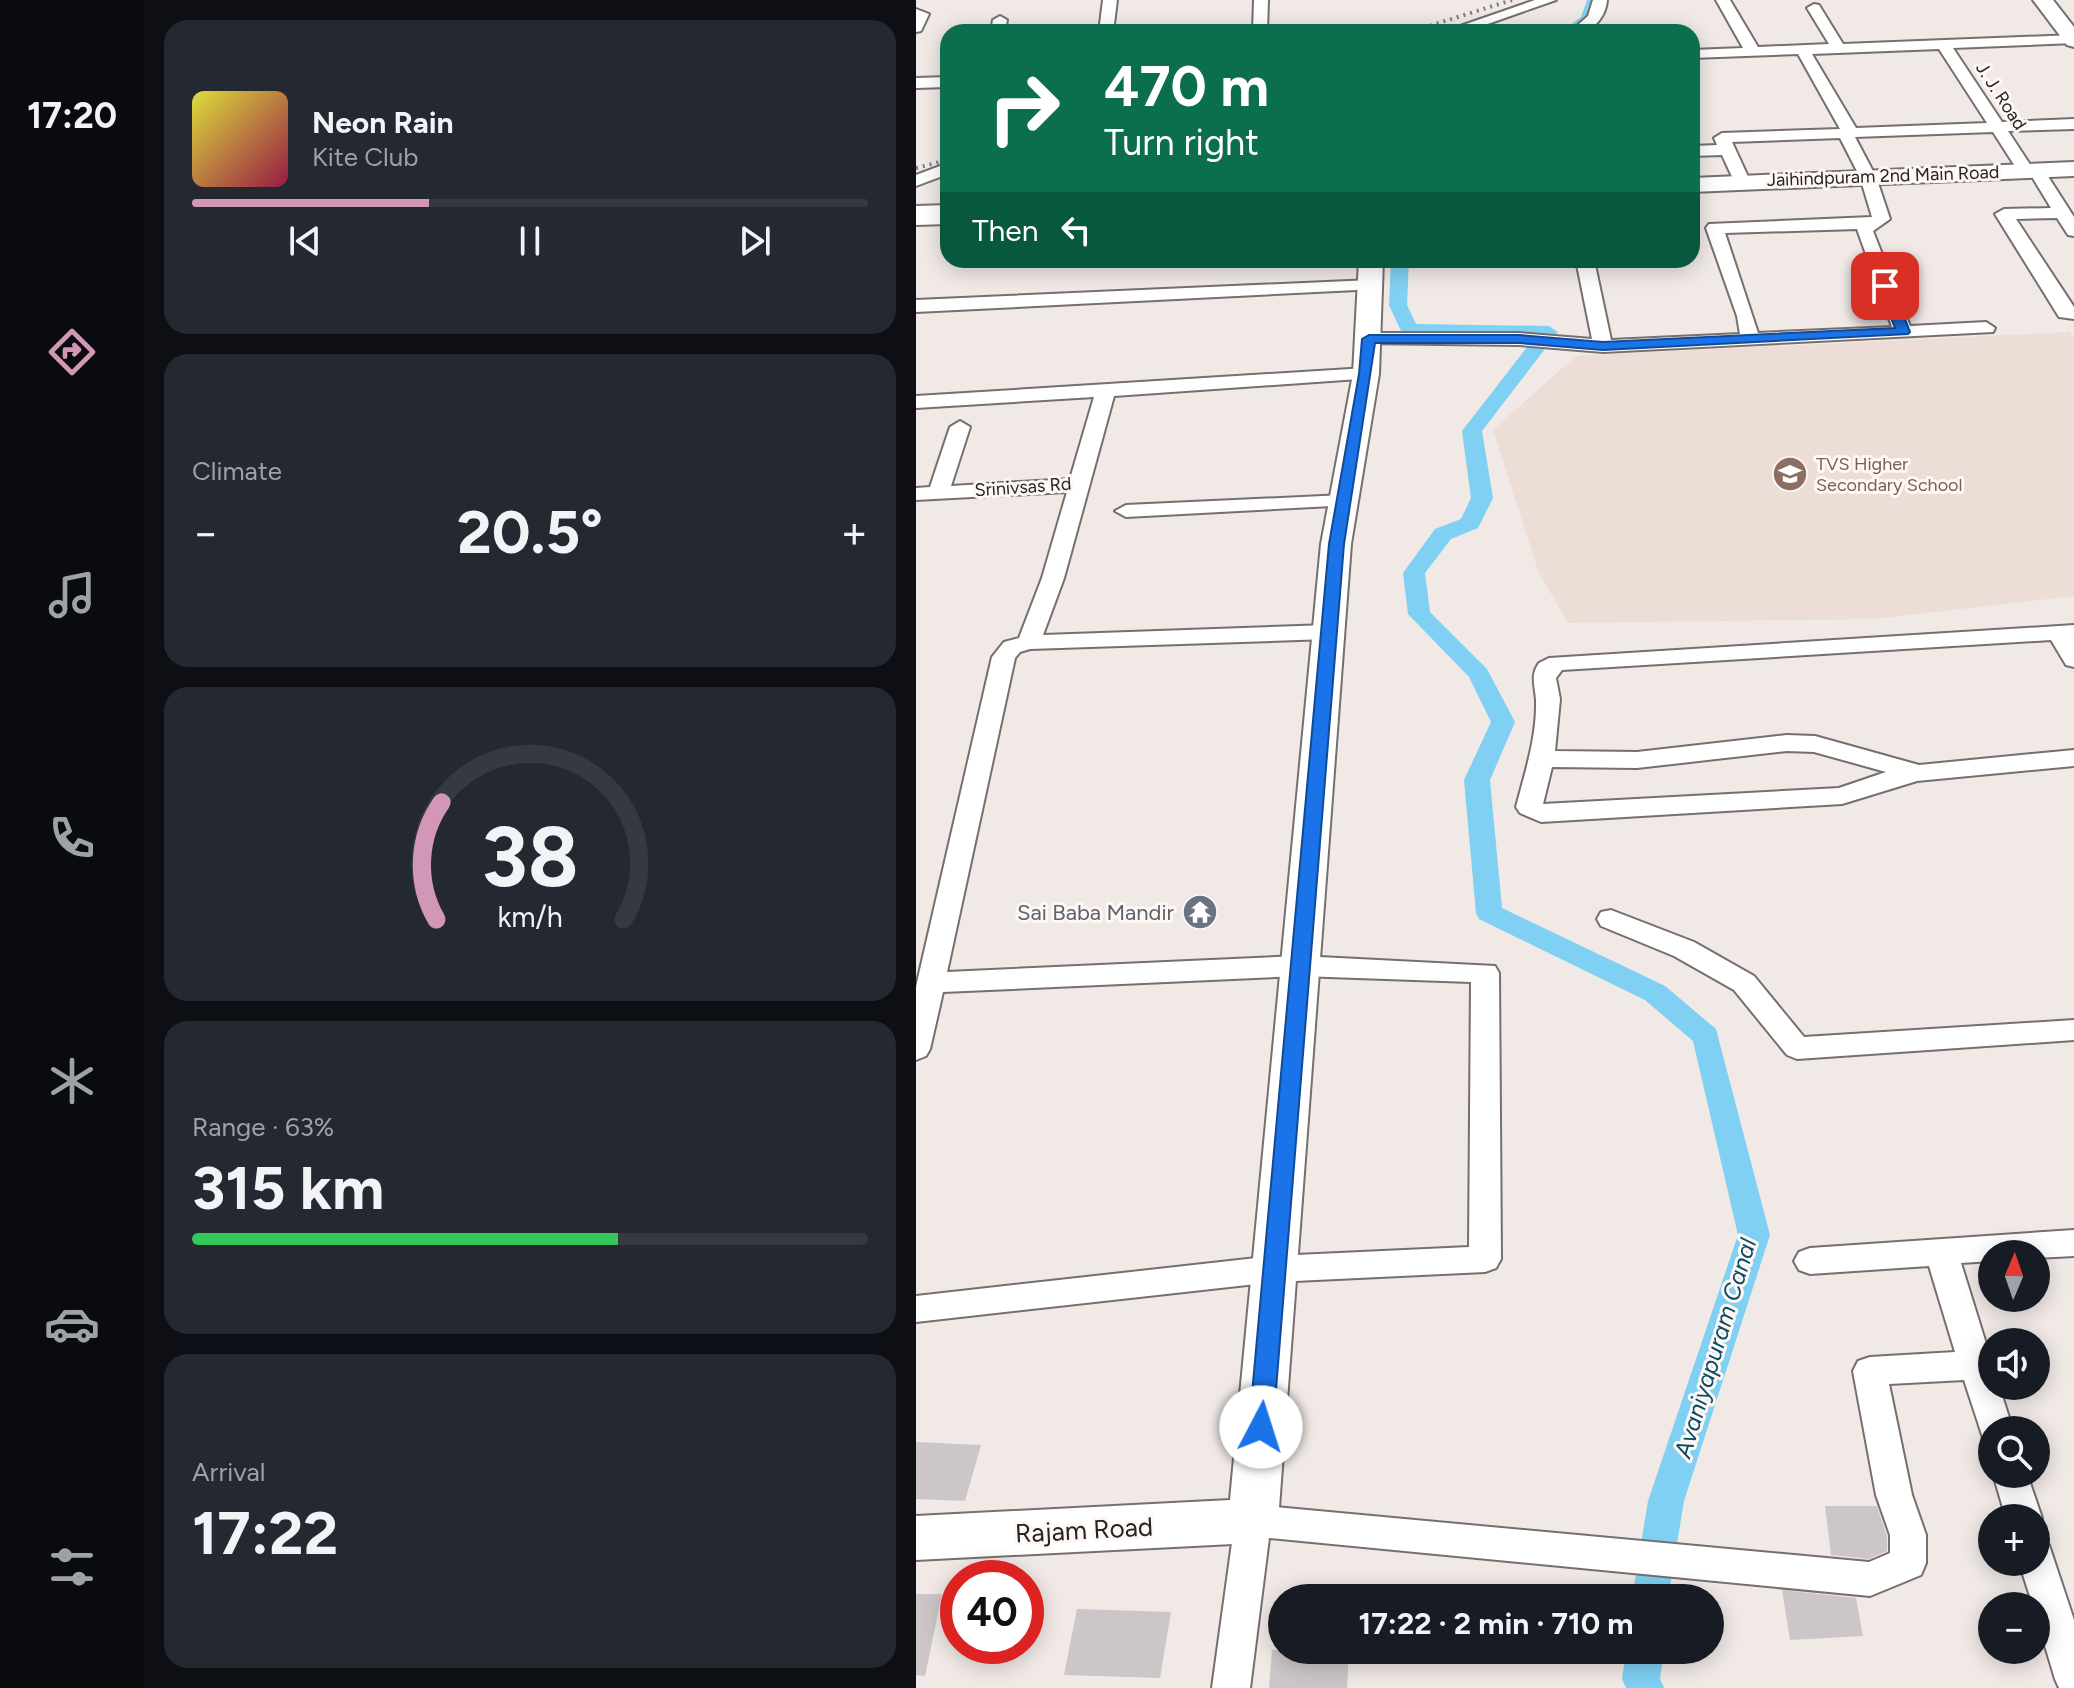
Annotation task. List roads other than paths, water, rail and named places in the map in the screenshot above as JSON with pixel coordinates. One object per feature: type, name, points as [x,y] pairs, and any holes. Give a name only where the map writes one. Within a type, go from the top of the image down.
[{"type":"street","points":[[1107,24],[1110,0]]},
{"type":"street","points":[[1260,24],[1261,0]]},
{"type":"street","points":[[1475,24],[1549,0]]},
{"type":"street","points":[[1591,24],[1601,8],[1600,0]]},
{"type":"street","points":[[1723,0],[1752,50]]},
{"type":"street","points":[[2043,0],[2074,40]]},
{"type":"street","points":[[1814,8],[1838,47]]},
{"type":"street","points":[[916,13],[922,14],[916,28]]},
{"type":"street","points":[[1700,53],[2074,40]]},
{"type":"street","name":"J. J. Road","points":[[1943,44],[1998,127],[2074,231]]},
{"type":"street","points":[[1750,339],[1746,316],[1715,228],[1870,223],[1881,219],[1868,177],[1848,133],[1802,49]]},
{"type":"street","points":[[916,83],[940,82]]},
{"type":"street","points":[[1700,149],[1725,144],[1848,133],[2074,124]]},
{"type":"street","points":[[1725,144],[1742,181]]},
{"type":"street","name":"Jaihindpuram 2nd Main Road","points":[[1700,184],[2074,169]]},
{"type":"street","points":[[916,181],[940,171]]},
{"type":"street","points":[[916,211],[940,210]]},
{"type":"street","points":[[2062,213],[2004,214],[2066,313],[2074,313]]},
{"type":"street","points":[[916,218],[940,217]]},
{"type":"street","points":[[1870,223],[1864,231],[1903,332]]},
{"type":"street","points":[[1587,268],[1603,346]]},
{"type":"street","points":[[916,306],[1371,272],[1367,356],[1336,544],[1253,1521],[1231,1688]]},
{"type":"street","points":[[916,402],[1106,389],[1519,339],[1603,346],[1986,328]]},
{"type":"street","name":"Srinivsas Rd","points":[[923,496],[1079,485],[1106,389]]},
{"type":"street","points":[[923,496],[960,427]]},
{"type":"street","points":[[1029,642],[1053,578],[1079,485]]},
{"type":"street","points":[[1126,511],[1344,501]]},
{"type":"street","points":[[916,1049],[1004,657],[1012,647],[1029,642],[1328,632]]},
{"type":"street","points":[[2074,660],[2066,632],[1557,663],[1547,668],[1544,678],[1548,699],[1545,744],[1528,800],[1532,812],[1541,814],[1842,796],[1892,778],[1917,773],[2074,758]]},
{"type":"street","points":[[1540,759],[1637,760],[1787,743],[1815,744],[1917,773]]},
{"type":"street","points":[[1611,919],[1684,949],[1744,983],[1797,1048],[2074,1030]]},
{"type":"street","points":[[916,1309],[1274,1269],[1485,1259],[1485,973],[1300,966],[933,983]]},
{"type":"street","points":[[1810,1261],[2074,1243]]},
{"type":"street","points":[[1941,1252],[1992,1416]]},
{"type":"street","points":[[1253,1521],[1870,1579],[1908,1563],[1908,1535],[1894,1495],[1870,1371],[1976,1365]]},
{"type":"street","name":"Rajam Road","points":[[916,1538],[1253,1521]]},
{"type":"street","points":[[2042,1576],[2074,1679]]},
{"type":"waterway","name":"Avaniyapuram Canal","points":[[1581,24],[1591,11],[1594,0]]},
{"type":"waterway","name":"Avaniyapuram Canal","points":[[1400,268],[1398,305],[1409,329],[1549,332],[1472,431],[1482,498],[1470,523],[1443,534],[1414,573],[1419,614],[1479,674],[1503,722],[1477,780],[1489,913],[1655,993],[1706,1036],[1754,1235],[1666,1501],[1652,1584]]},
{"type":"waterway","name":"Avaniyapuram Canal","points":[[1643,1664],[1641,1679],[1645,1688]]},
{"type":"railway","points":[[1436,24],[1512,0]]},
{"type":"railway","points":[[916,168],[940,162]]},
{"type":"place","name":"TVS Higher Secondary School","points":[[1790,474]]},
{"type":"place","name":"Sai Baba Mandir","points":[[1200,912]]}]
